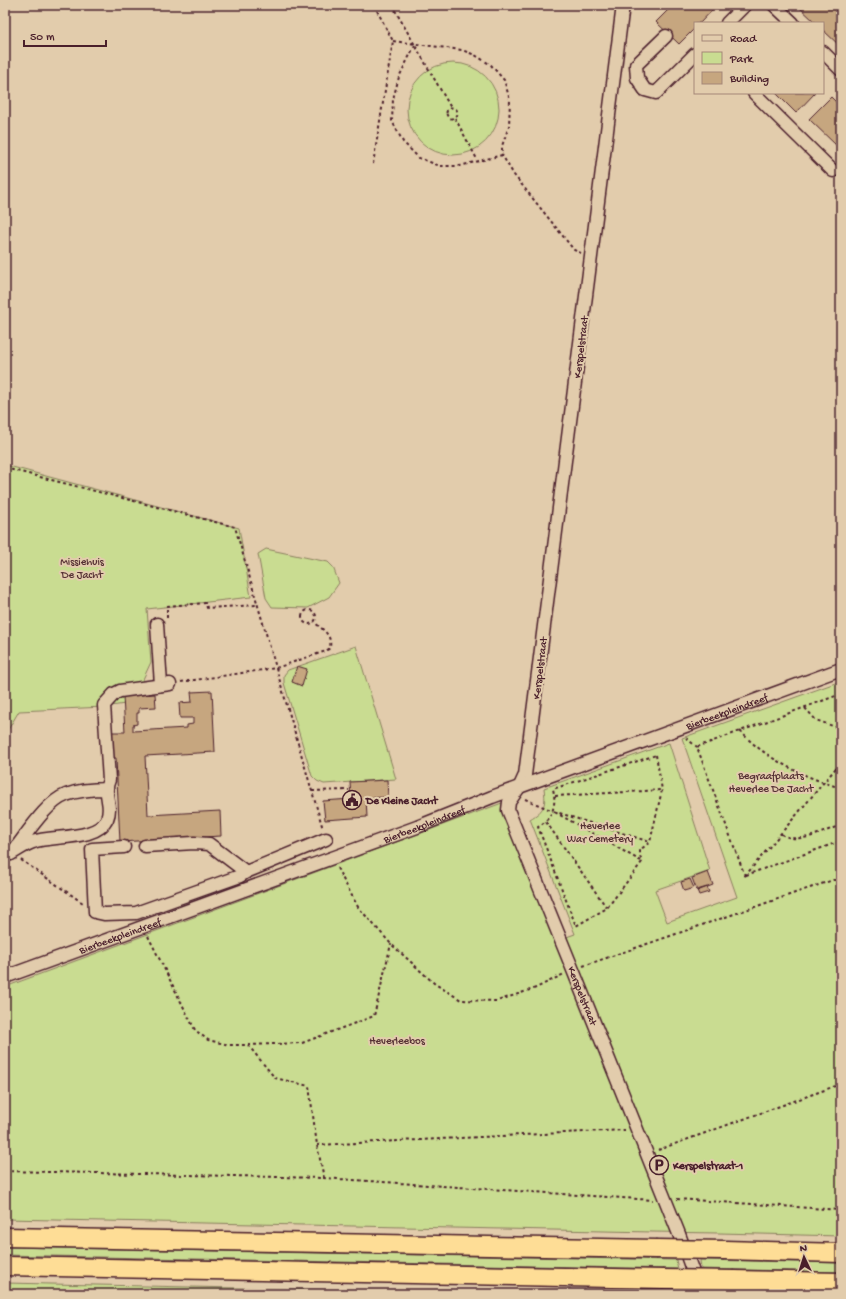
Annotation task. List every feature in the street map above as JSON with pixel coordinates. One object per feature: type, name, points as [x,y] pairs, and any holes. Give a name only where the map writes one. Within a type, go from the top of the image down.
[{"type":"highway","points":[[5,1237],[841,1253]]},
{"type":"highway","points":[[5,1266],[841,1282]]},
{"type":"street","name":"Kerspelstraat","points":[[623,5],[525,775],[518,790],[509,802],[508,810],[666,1201],[701,1294]]},
{"type":"street","points":[[727,22],[745,5]]},
{"type":"street","points":[[774,5],[791,22]]},
{"type":"street","points":[[666,36],[636,65],[637,78],[645,90],[656,93],[694,55]]},
{"type":"street","points":[[824,53],[841,70]]},
{"type":"street","points":[[755,94],[833,171]]},
{"type":"street","points":[[11,854],[33,842],[76,836],[100,827],[106,820],[109,811],[109,804],[106,788],[109,780],[104,705],[114,694],[120,691],[166,685],[162,623]]},
{"type":"street","name":"Bierbeekpleindreef","points":[[5,977],[518,790],[841,669]]},
{"type":"street","points":[[11,854],[47,808],[56,800],[66,795],[87,790],[106,788]]},
{"type":"street","points":[[124,847],[92,849],[96,912],[104,914],[136,913],[240,876],[246,872],[326,839]]},
{"type":"street","points":[[145,846],[194,843],[209,844],[246,872]]},
{"type":"path","points":[[373,164],[393,41],[374,5]]},
{"type":"path","points":[[392,5],[451,108],[454,108],[457,111],[458,114],[455,118]]},
{"type":"path","points":[[393,41],[462,50],[491,64],[504,80],[510,100],[509,126],[502,146],[502,155],[514,175],[574,250],[592,258]]},
{"type":"path","points":[[415,44],[399,76],[393,99],[392,121],[403,142],[419,158],[440,166],[460,166],[502,155]]},
{"type":"path","points":[[451,108],[448,110],[447,115],[451,119],[455,118]]},
{"type":"path","points":[[455,118],[478,161]]},
{"type":"path","points":[[5,468],[235,528],[326,839]]},
{"type":"path","points":[[162,623],[167,606],[206,603],[206,608],[258,605]]},
{"type":"path","points":[[310,609],[316,613],[314,622],[310,624],[303,621],[302,617],[305,610],[310,609]]},
{"type":"path","points":[[166,685],[276,668],[326,651],[330,648],[330,638],[314,622]]},
{"type":"path","points":[[745,876],[698,747],[841,694]]},
{"type":"path","points":[[805,708],[816,720],[841,729]]},
{"type":"path","points":[[740,731],[752,744],[772,758],[797,772],[841,788]]},
{"type":"path","points":[[656,755],[662,790],[650,842],[640,850],[642,862],[607,908],[576,926],[538,828],[546,822],[553,811],[555,796],[554,790],[656,755]]},
{"type":"path","points":[[745,876],[841,762]]},
{"type":"path","points":[[312,791],[349,790]]},
{"type":"path","points":[[518,790],[642,862]]},
{"type":"path","points":[[555,796],[662,790]]},
{"type":"path","points":[[553,811],[650,842]]},
{"type":"path","points":[[546,822],[607,908]]},
{"type":"path","points":[[781,834],[786,836],[806,837],[841,825]]},
{"type":"path","points":[[745,876],[841,841]]},
{"type":"path","points":[[11,854],[96,912]]},
{"type":"path","points":[[332,858],[358,907],[391,944],[435,984],[461,1000],[497,1001],[536,988],[573,970],[833,880],[841,880]]},
{"type":"path","points":[[143,926],[195,1030],[208,1040],[229,1045],[302,1043],[374,1016],[391,944]]},
{"type":"path","points":[[248,1044],[275,1078],[309,1086],[317,1146],[324,1178]]},
{"type":"path","points":[[646,1153],[665,1148],[841,1084]]},
{"type":"path","points":[[317,1146],[637,1130]]},
{"type":"path","points":[[5,1171],[324,1178],[666,1201],[680,1198],[841,1210]]},
{"type":"green space","points":[[444,63],[462,63],[479,70],[492,83],[499,100],[499,118],[492,135],[479,148],[462,155],[444,155],[427,148],[414,135],[407,118],[407,100],[414,83],[427,70]]},
{"type":"green space","name":"Missiehuis De Jacht","points":[[5,465],[239,528],[251,597],[147,609],[151,662],[132,703],[104,707],[19,711],[5,735]]},
{"type":"green space","points":[[266,549],[328,562],[333,567],[339,583],[329,597],[308,608],[272,607],[266,598],[258,554]]},
{"type":"green space","points":[[356,646],[396,779],[324,784],[317,781],[312,776],[284,683],[284,675],[288,670]]},
{"type":"green space","name":"Heverleebos","points":[[841,681],[841,1236],[5,1219],[5,987],[502,803],[555,941],[575,934],[530,819],[542,810],[545,799],[544,788],[669,743],[710,871],[655,890],[667,922],[737,897],[682,738]]},
{"type":"green space","points":[[5,1247],[676,1260],[678,1269],[5,1255]]},
{"type":"green space","points":[[700,1260],[841,1263],[841,1272],[701,1269]]},
{"type":"green space","points":[[5,1283],[514,1294],[5,1294]]},
{"type":"building","points":[[673,5],[717,5],[701,22],[694,22],[694,29],[679,44],[656,22]]},
{"type":"building","points":[[797,5],[841,5],[841,47],[824,31],[824,22],[815,22]]},
{"type":"building","points":[[777,94],[814,94],[796,113]]},
{"type":"building","points":[[831,97],[841,107],[841,144],[838,147],[809,119]]},
{"type":"building","points":[[297,666],[307,669],[302,686],[292,682]]},
{"type":"building","points":[[212,691],[215,752],[145,756],[148,815],[220,811],[221,836],[120,842],[116,758],[113,758],[112,732],[125,732],[123,696],[155,694],[156,707],[139,708],[139,713],[137,713],[137,724],[133,725],[133,731],[187,728],[187,725],[193,724],[193,718],[180,718],[179,703],[192,702],[191,692]]},
{"type":"building","name":"De Kleine Jacht","points":[[387,780],[388,797],[366,798],[367,817],[325,820],[323,801],[351,799],[350,782]]},
{"type":"building","points":[[708,872],[713,885],[697,891],[692,878]]},
{"type":"building","points":[[690,879],[694,888],[684,891],[681,882]]},
{"type":"building","points":[[707,887],[709,892],[699,895],[697,890]]},
{"type":"place","name":"De Kleine Jacht","points":[[352,800]]},
{"type":"place","name":"Kerspelstraat-1","points":[[659,1165]]},
{"type":"park label","name":"Begraafplaats Heverlee De Jacht","points":[[771,781]]},
{"type":"park label","name":"Heverlee War Cemetery","points":[[600,831]]}]
